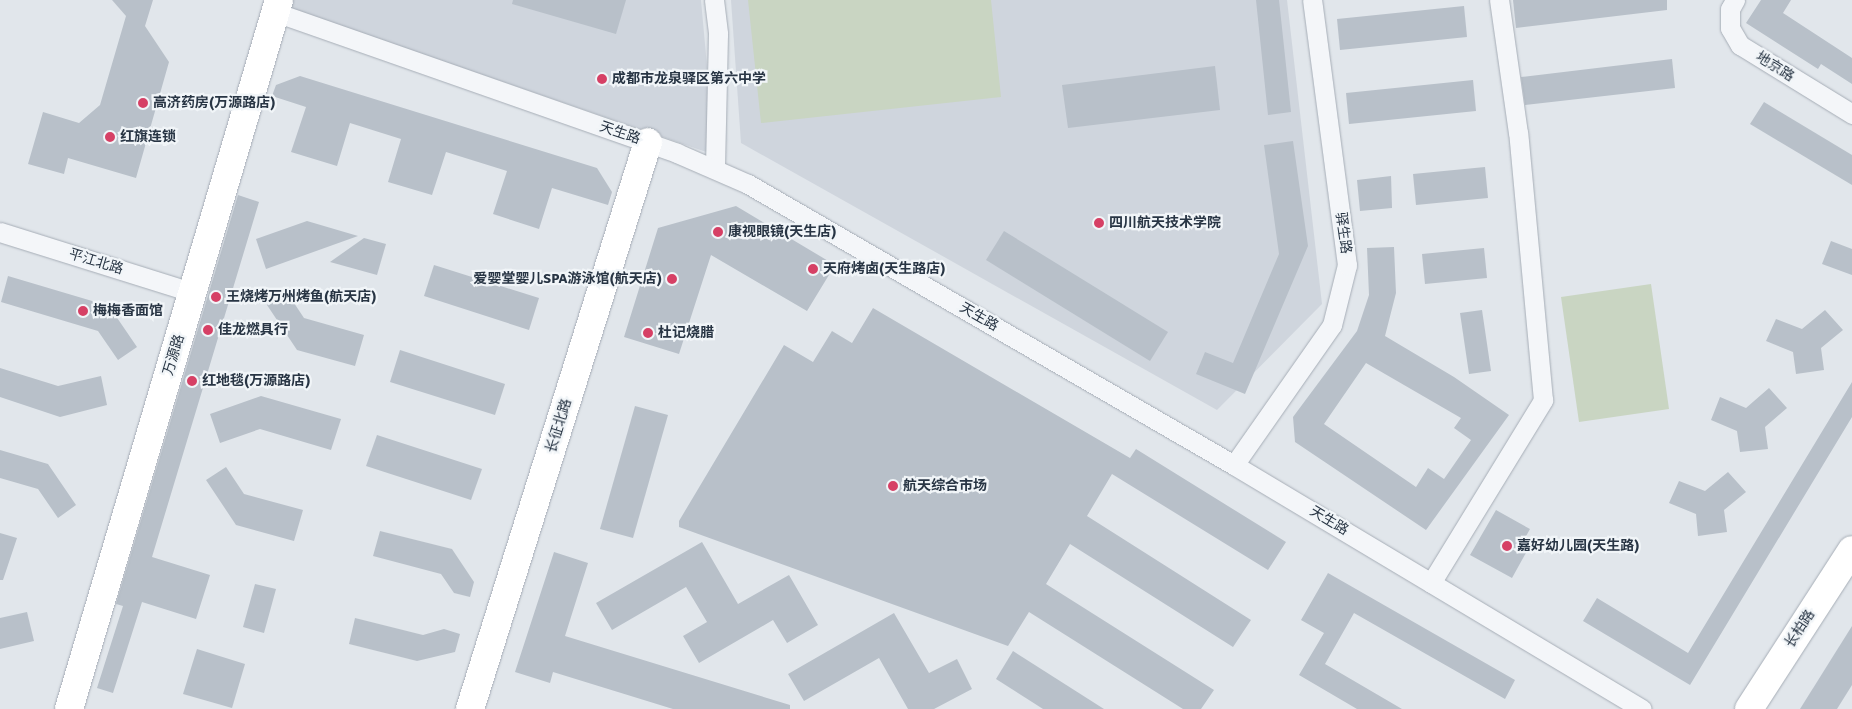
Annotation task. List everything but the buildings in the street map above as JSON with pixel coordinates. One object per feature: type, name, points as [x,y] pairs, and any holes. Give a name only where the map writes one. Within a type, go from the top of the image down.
[{"type":"street","points":[[714,0],[718,34],[714,169]]},
{"type":"street","name":"驿生路","points":[[1234,465],[1332,325],[1347,265],[1312,0]]},
{"type":"street","points":[[1431,583],[1543,400],[1518,133],[1499,0]]},
{"type":"street","name":"地京路","points":[[1735,0],[1730,10],[1730,28],[1740,45],[1852,114]]},
{"type":"street","name":"天生路","points":[[277,6],[648,142],[748,184],[1234,465],[1642,709]]},
{"type":"street","name":"万源路","points":[[69,709],[277,6]]},
{"type":"street","name":"长征北路","points":[[470,709],[648,142]]},
{"type":"street","name":"平江北路","points":[[0,232],[192,292]]},
{"type":"street","name":"长柏路","points":[[1749,709],[1852,550]]},
{"type":"shaded area","name":"成都市龙泉驿区第六中学","points":[[279,0],[701,0],[715,155],[278,4]]},
{"type":"shaded area","name":"四川航天技术学院","points":[[731,0],[1287,0],[1322,304],[1217,410],[741,143]]},
{"type":"green space","points":[[748,0],[991,0],[1001,97],[761,123]]},
{"type":"green space","points":[[1651,284],[1669,409],[1579,422],[1561,297]]},
{"type":"place","name":"成都市龙泉驿区第六中学","points":[[602,79]]},
{"type":"place","name":"高济药房(万源路店)","points":[[143,103]]},
{"type":"place","name":"红旗连锁","points":[[110,137]]},
{"type":"place","name":"四川航天技术学院","points":[[1099,223]]},
{"type":"place","name":"康视眼镜(天生店)","points":[[718,232]]},
{"type":"place","name":"天府烤卤(天生路店)","points":[[813,269]]},
{"type":"place","name":"爱婴堂婴儿SPA游泳馆(航天店)","points":[[672,279]]},
{"type":"place","name":"王烧烤万州烤鱼(航天店)","points":[[216,297]]},
{"type":"place","name":"梅梅香面馆","points":[[83,311]]},
{"type":"place","name":"佳龙燃具行","points":[[208,330]]},
{"type":"place","name":"杜记烧腊","points":[[648,333]]},
{"type":"place","name":"红地毯(万源路店)","points":[[192,381]]},
{"type":"place","name":"航天综合市场","points":[[893,486]]},
{"type":"place","name":"嘉好幼儿园(天生路)","points":[[1507,546]]}]
